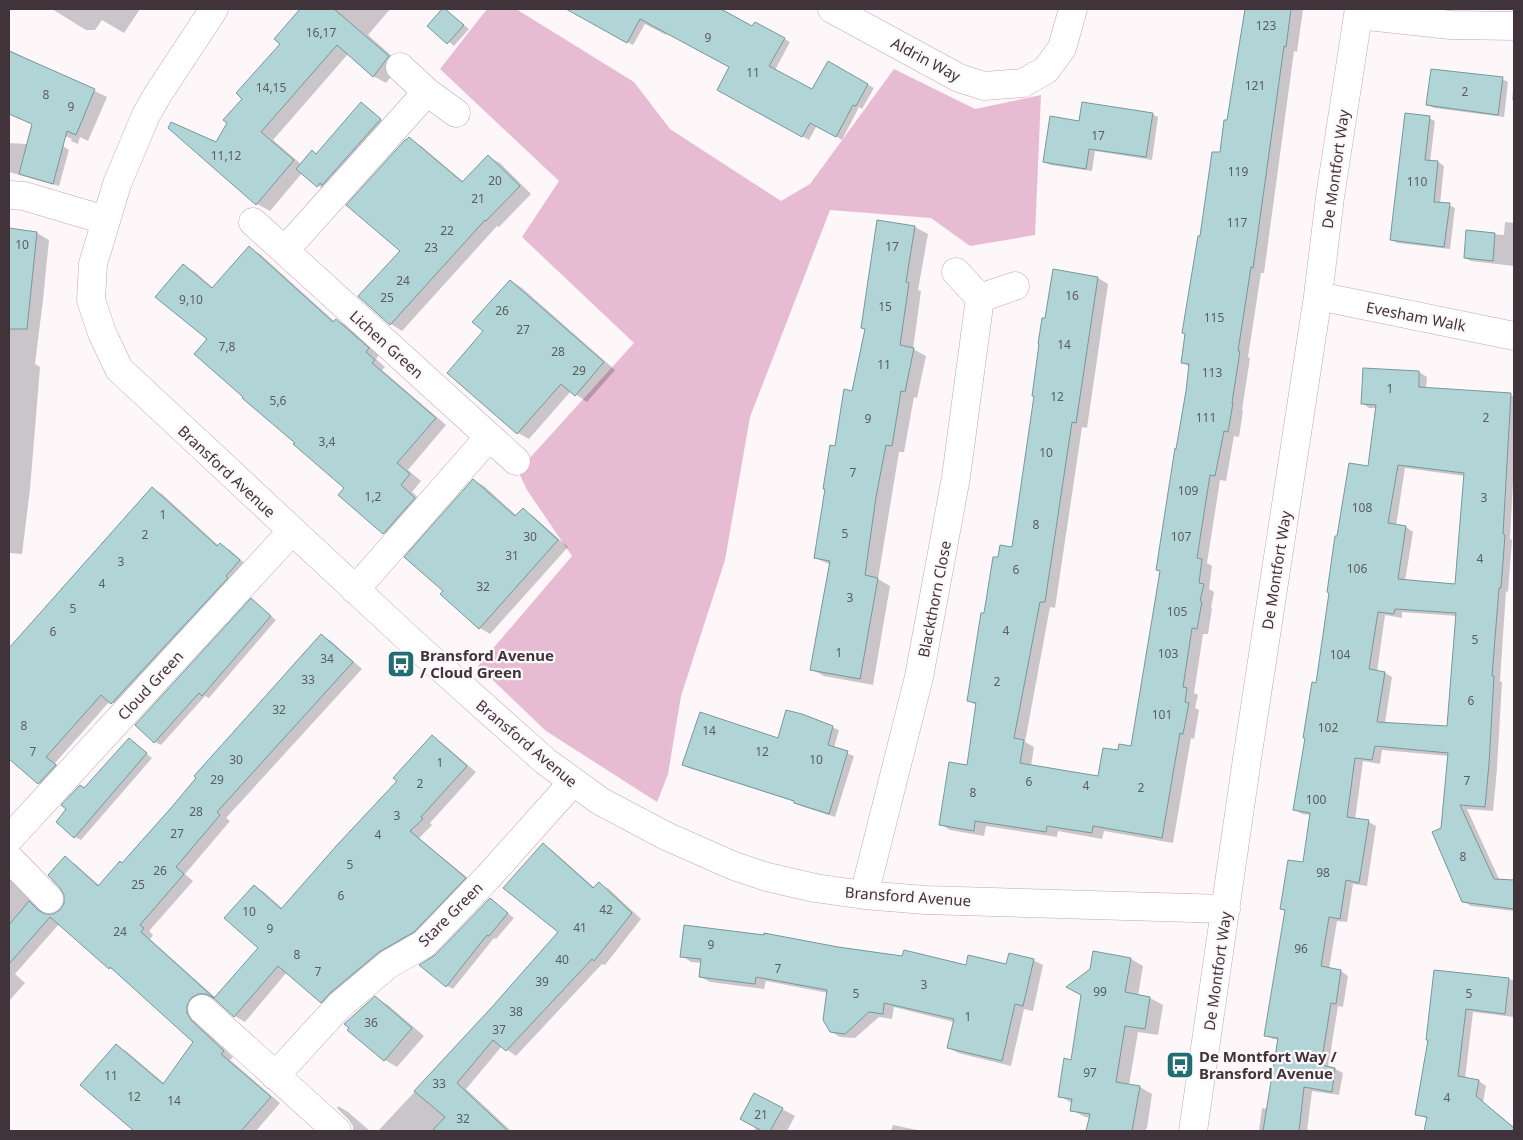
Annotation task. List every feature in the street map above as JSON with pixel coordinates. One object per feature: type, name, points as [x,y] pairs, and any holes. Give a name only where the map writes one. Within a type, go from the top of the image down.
[{"type":"street","name":"Bransford Avenue","points":[[214,9],[158,94],[146,116],[117,184],[93,264],[91,300],[102,333],[119,369],[355,590],[509,730],[573,782],[600,801],[649,828],[734,866],[786,882],[864,895],[925,900],[1226,909]]},
{"type":"street","name":"Aldrin Way","points":[[832,9],[959,78],[984,86],[1023,83],[1046,70],[1062,48],[1073,9]]},
{"type":"street","points":[[1358,12],[1451,25],[1514,26]]},
{"type":"street","name":"De Montfort Way","points":[[1193,1131],[1246,759],[1318,296],[1330,197],[1358,12]]},
{"type":"street","points":[[400,67],[427,92],[456,113]]},
{"type":"street","points":[[285,250],[427,92]]},
{"type":"street","points":[[9,195],[24,196],[105,220]]},
{"type":"street","name":"Lichen Green","points":[[253,222],[516,461]]},
{"type":"street","points":[[956,272],[980,298],[1015,286]]},
{"type":"street","name":"Evesham Walk","points":[[1318,296],[1514,336]]},
{"type":"street","name":"Blackthorn Close","points":[[864,895],[919,677],[956,478],[980,298]]},
{"type":"street","points":[[355,590],[489,437]]},
{"type":"street","name":"Cloud Green","points":[[9,839],[292,531]]},
{"type":"street","name":"Stare Green","points":[[276,1076],[340,1005],[389,964],[424,944],[573,782]]},
{"type":"street","points":[[9,858],[50,899]]},
{"type":"street","points":[[202,1009],[337,1131]]},
{"type":"shaded area","points":[[487,9],[516,9],[634,82],[670,129],[781,201],[810,184],[894,69],[975,109],[1041,95],[1035,235],[970,246],[931,218],[830,210],[750,417],[725,560],[681,696],[668,774],[657,802],[546,731],[478,666],[572,556],[527,490],[518,471],[634,343],[522,237],[559,181],[440,69]]},
{"type":"building","points":[[300,9],[334,9],[389,56],[373,77],[337,45],[261,132],[294,160],[256,205],[168,128],[171,122],[216,142],[227,123],[223,120],[242,99],[236,93],[280,44],[274,39]]},
{"type":"building","points":[[442,9],[445,9],[464,25],[447,44],[427,26]]},
{"type":"building","points":[[566,9],[721,9],[752,26],[755,22],[785,38],[769,66],[812,89],[828,61],[868,84],[856,106],[853,105],[836,137],[810,123],[802,137],[717,90],[729,67],[640,19],[627,43]]},
{"type":"building","points":[[1245,9],[1291,9],[1286,47],[1284,46],[1253,268],[1251,267],[1238,351],[1240,351],[1233,403],[1228,432],[1224,431],[1215,476],[1210,475],[1197,558],[1202,559],[1199,583],[1204,584],[1200,601],[1202,602],[1197,629],[1192,628],[1183,687],[1187,688],[1185,702],[1189,703],[1183,734],[1180,733],[1162,838],[1093,826],[1092,833],[1047,826],[1046,832],[975,821],[974,831],[939,825],[949,762],[967,765],[976,703],[967,701],[981,613],[984,613],[993,557],[998,557],[1000,545],[1012,547],[1034,396],[1032,396],[1038,344],[1042,318],[1045,318],[1053,269],[1098,277],[1076,423],[1072,422],[1045,602],[1040,602],[1014,738],[1024,740],[1020,763],[1098,776],[1103,748],[1118,750],[1119,744],[1131,746],[1160,571],[1156,570],[1186,391],[1189,364],[1181,363],[1185,334],[1182,333],[1198,236],[1200,236],[1212,152],[1220,152],[1224,120],[1227,120]]},
{"type":"building","points":[[9,51],[95,89],[76,135],[67,131],[53,184],[19,174],[32,124],[9,114]]},
{"type":"building","points":[[1431,69],[1503,77],[1498,115],[1426,105]]},
{"type":"building","points":[[361,102],[381,119],[322,185],[320,183],[317,187],[296,169],[312,150],[316,154]]},
{"type":"building","points":[[1082,102],[1153,113],[1146,157],[1089,149],[1086,169],[1043,162],[1050,116],[1079,121]]},
{"type":"building","points":[[1405,113],[1430,116],[1425,160],[1438,161],[1434,202],[1450,203],[1444,247],[1390,240]]},
{"type":"building","points":[[409,137],[462,182],[488,155],[520,186],[485,220],[390,325],[358,296],[400,251],[346,205]]},
{"type":"building","points":[[877,220],[915,226],[906,282],[909,283],[900,345],[914,348],[905,392],[901,391],[892,446],[886,445],[876,497],[865,575],[878,578],[860,679],[810,670],[830,561],[814,558],[830,445],[835,446],[844,389],[852,391],[865,329],[861,328]]},
{"type":"building","points":[[9,228],[37,232],[27,329],[9,329]]},
{"type":"building","points":[[1466,230],[1495,233],[1493,261],[1464,258]]},
{"type":"building","points":[[249,246],[333,322],[336,319],[369,348],[366,352],[375,360],[372,363],[436,418],[397,463],[410,474],[401,485],[415,498],[383,534],[338,495],[344,488],[194,354],[207,339],[155,297],[183,264],[212,288]]},
{"type":"building","points":[[510,280],[604,362],[575,396],[561,384],[517,434],[447,373],[483,331],[472,322]]},
{"type":"building","points":[[1363,368],[1419,371],[1419,387],[1511,393],[1503,534],[1505,535],[1492,676],[1494,676],[1485,807],[1460,805],[1494,879],[1514,880],[1514,909],[1462,902],[1432,832],[1441,828],[1448,753],[1375,746],[1372,760],[1355,758],[1347,817],[1369,820],[1359,883],[1346,880],[1340,919],[1329,917],[1321,966],[1341,970],[1336,1004],[1331,1003],[1321,1065],[1335,1068],[1332,1092],[1304,1087],[1299,1131],[1263,1131],[1278,1038],[1264,1036],[1285,910],[1280,909],[1288,860],[1303,862],[1310,813],[1293,810],[1305,738],[1303,738],[1312,682],[1316,683],[1335,536],[1337,536],[1349,463],[1368,466],[1376,405],[1361,404]],"holes":[[[1398,465],[1464,473],[1455,584],[1398,579],[1406,526],[1388,523]],[[1395,609],[1456,613],[1447,726],[1377,722],[1385,672],[1369,669],[1378,612],[1394,614]]]},
{"type":"building","points":[[473,479],[515,516],[523,508],[558,540],[479,629],[440,594],[443,591],[404,557]]},
{"type":"building","points":[[152,487],[217,546],[220,543],[240,560],[226,576],[228,578],[111,704],[101,695],[46,757],[56,765],[38,784],[9,759],[9,648]]},
{"type":"building","points":[[251,598],[271,616],[202,696],[199,693],[154,743],[135,725]]},
{"type":"building","points":[[321,634],[353,662],[217,812],[220,815],[176,867],[184,874],[140,925],[144,928],[141,932],[214,998],[258,948],[224,918],[254,885],[281,909],[397,781],[393,778],[432,735],[467,766],[421,817],[423,819],[410,831],[466,878],[414,932],[379,952],[330,993],[321,1003],[278,966],[234,1017],[206,994],[198,994],[191,998],[187,1006],[187,1013],[191,1020],[224,1051],[221,1054],[271,1097],[241,1131],[134,1131],[80,1085],[116,1044],[163,1084],[193,1042],[110,967],[109,969],[50,917],[9,964],[9,925],[29,901],[45,914],[53,914],[60,910],[64,903],[64,895],[48,875],[65,856],[98,886],[120,861],[122,863],[171,808],[196,778],[194,776]]},
{"type":"building","points":[[786,710],[833,726],[828,745],[848,751],[829,814],[682,765],[700,712],[778,738]]},
{"type":"building","points":[[129,738],[147,753],[74,838],[56,822],[66,809],[61,805],[80,785],[84,788]]},
{"type":"building","points":[[543,843],[593,888],[599,882],[632,913],[594,961],[592,959],[506,1051],[493,1040],[457,1083],[508,1131],[432,1131],[445,1117],[414,1091],[558,932],[503,888]]},
{"type":"building","points":[[490,898],[508,913],[489,936],[487,935],[446,987],[419,965],[435,955]]},
{"type":"building","points":[[684,925],[764,935],[764,933],[838,947],[902,956],[904,950],[966,965],[968,955],[1006,964],[1009,953],[1034,959],[1023,1006],[1015,1004],[1002,1061],[947,1048],[954,1019],[884,1003],[883,1014],[869,1012],[845,1034],[830,1032],[823,1020],[827,990],[756,977],[755,984],[699,977],[701,959],[680,957]]},
{"type":"building","points":[[1093,951],[1131,958],[1125,992],[1150,997],[1145,1029],[1125,1026],[1116,1082],[1140,1086],[1132,1131],[1086,1131],[1090,1114],[1070,1111],[1072,1099],[1058,1097],[1064,1058],[1071,1060],[1081,995],[1066,987],[1090,969]]},
{"type":"building","points":[[1434,970],[1509,978],[1505,1014],[1466,1009],[1458,1076],[1479,1080],[1476,1096],[1514,1128],[1514,1131],[1424,1131],[1427,1117],[1415,1115],[1428,1040],[1426,1040]]},
{"type":"building","points":[[375,996],[412,1028],[384,1061],[347,1030],[349,1028],[344,1024]]},
{"type":"building","points":[[754,1093],[783,1108],[770,1131],[762,1131],[740,1119]]},
{"type":"place","name":"Bransford Avenue / Cloud Green","points":[[401,664]]},
{"type":"place","name":"De Montfort Way / Bransford Avenue","points":[[1180,1065]]}]
